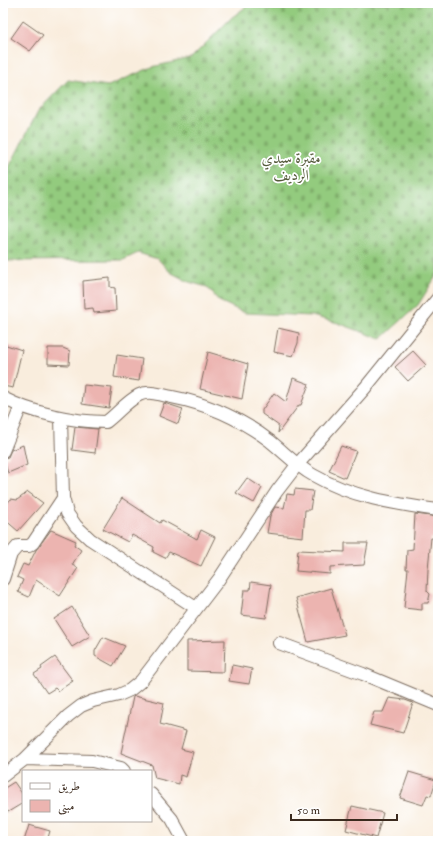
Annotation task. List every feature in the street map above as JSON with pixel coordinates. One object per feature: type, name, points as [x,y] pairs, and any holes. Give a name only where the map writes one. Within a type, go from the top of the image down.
[{"type":"street","points":[[3,776],[25,759],[68,716],[81,706],[93,701],[119,695],[130,690],[141,682],[226,568],[277,491],[297,465],[343,414],[397,350],[438,298]]},
{"type":"street","points":[[3,398],[21,406],[61,417],[95,422],[106,422],[130,401],[140,395],[150,393],[180,398],[208,406],[257,431],[297,465],[331,485],[354,494],[406,506],[438,510]]},
{"type":"street","points":[[3,451],[21,406]]},
{"type":"street","points":[[61,417],[63,498],[67,514],[76,526],[90,539],[196,608]]},
{"type":"street","points":[[3,579],[11,554],[18,546],[29,546],[32,543],[63,498]]},
{"type":"street","points":[[279,643],[438,705]]},
{"type":"street","points":[[25,759],[92,761],[121,768],[123,770]]},
{"type":"street","points":[[152,795],[172,820],[184,841]]},
{"type":"green space","name":"مقبرة سيدي الرديف","points":[[251,3],[438,3],[438,273],[418,305],[381,339],[338,323],[312,316],[245,313],[219,301],[207,287],[189,282],[170,272],[158,259],[138,253],[123,260],[3,261],[3,179],[38,111],[68,80],[108,86],[152,67],[191,58],[231,18]]},
{"type":"building","points":[[23,21],[43,35],[30,51],[11,38]]},
{"type":"building","points":[[110,278],[110,287],[115,288],[116,311],[94,313],[93,308],[84,309],[83,281]]},
{"type":"building","points":[[278,328],[299,333],[298,343],[293,356],[274,352]]},
{"type":"building","points":[[3,344],[22,350],[13,388],[3,386]]},
{"type":"building","points":[[48,348],[63,348],[70,351],[69,365],[48,364]]},
{"type":"building","points":[[413,351],[426,365],[408,381],[395,367]]},
{"type":"building","points":[[208,352],[248,364],[242,399],[200,389]]},
{"type":"building","points":[[117,355],[142,359],[139,381],[114,377]]},
{"type":"building","points":[[293,378],[309,384],[301,405],[299,405],[278,433],[279,426],[262,414],[262,410],[274,393],[286,402]]},
{"type":"building","points":[[84,385],[112,388],[109,408],[82,404]]},
{"type":"building","points":[[164,403],[183,409],[178,424],[159,416]]},
{"type":"building","points":[[75,427],[98,429],[95,453],[72,450]]},
{"type":"building","points":[[23,445],[27,465],[8,473],[3,458],[8,457],[11,450]]},
{"type":"building","points":[[341,446],[356,451],[345,478],[329,471]]},
{"type":"building","points":[[247,478],[262,488],[254,503],[236,493]]},
{"type":"building","points":[[295,489],[313,491],[310,510],[305,510],[303,537],[267,533],[270,516],[275,507],[284,508],[287,494],[294,495]]},
{"type":"building","points":[[28,492],[43,503],[18,531],[3,518],[3,508],[11,499],[17,500]]},
{"type":"building","points":[[122,498],[160,523],[162,520],[197,539],[201,530],[215,537],[201,566],[169,552],[165,558],[153,552],[154,547],[132,535],[128,542],[103,529]]},
{"type":"building","points":[[415,514],[438,517],[437,539],[431,538],[427,591],[430,594],[428,603],[422,603],[422,610],[404,608],[408,569],[406,569],[407,550],[413,549]]},
{"type":"building","points":[[51,530],[76,541],[74,545],[81,550],[72,565],[78,568],[60,596],[36,580],[29,597],[18,592],[23,580],[17,577],[23,564],[28,566],[36,550]]},
{"type":"building","points":[[345,543],[368,543],[364,565],[330,567],[330,574],[296,571],[298,550],[345,552]]},
{"type":"building","points":[[251,582],[271,585],[266,618],[241,615],[244,590],[250,590]]},
{"type":"building","points":[[331,588],[345,635],[308,642],[296,598]]},
{"type":"building","points":[[72,607],[90,636],[72,647],[54,619]]},
{"type":"building","points":[[103,637],[125,646],[113,666],[95,656],[95,651]]},
{"type":"building","points":[[225,640],[224,672],[187,671],[187,641]]},
{"type":"building","points":[[55,657],[73,681],[58,691],[55,688],[47,693],[34,674]]},
{"type":"building","points":[[232,665],[252,669],[249,684],[229,681]]},
{"type":"building","points":[[134,696],[164,703],[160,724],[186,731],[181,749],[193,752],[186,777],[180,775],[179,784],[155,778],[152,765],[121,753]]},
{"type":"building","points":[[389,698],[405,700],[413,703],[403,733],[370,725],[374,712],[383,712]]},
{"type":"building","points":[[409,772],[436,780],[431,796],[427,795],[423,805],[400,798]]},
{"type":"building","points":[[14,782],[22,794],[22,804],[8,812],[3,805],[3,789]]},
{"type":"building","points":[[352,806],[383,813],[376,838],[346,830]]},
{"type":"building","points":[[29,825],[50,831],[47,841],[24,841]]}]
